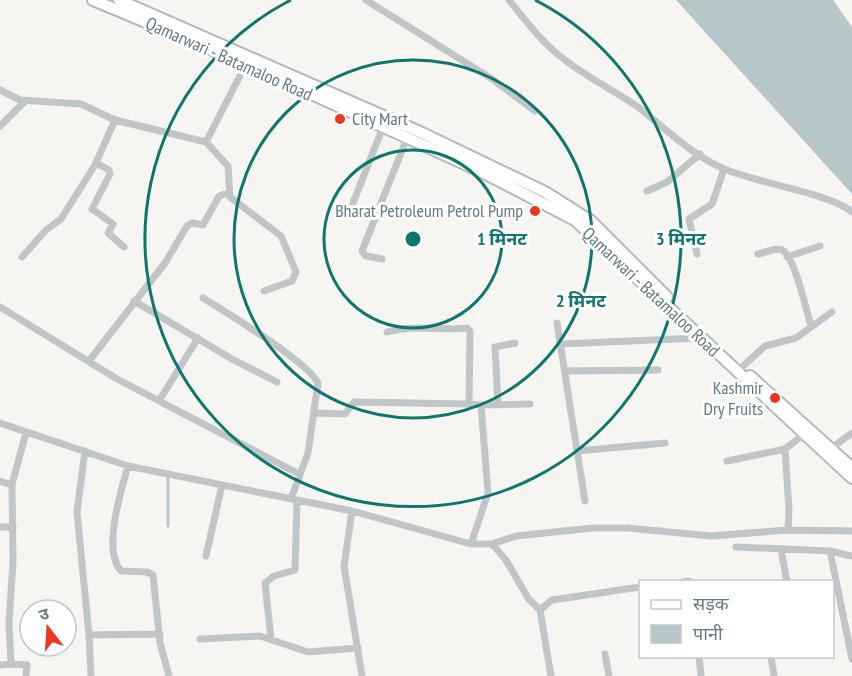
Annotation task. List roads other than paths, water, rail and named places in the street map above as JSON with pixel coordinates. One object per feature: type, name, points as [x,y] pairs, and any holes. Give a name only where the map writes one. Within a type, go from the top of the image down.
[{"type":"main road","name":"Qamarwari - Batamaloo Road","points":[[93,0],[246,64],[530,195],[575,220],[803,435],[852,478]]},
{"type":"main road","name":"Qamarwari - Batamaloo Road","points":[[119,0],[422,132],[570,206],[591,221],[742,367],[852,468]]},
{"type":"street","points":[[366,0],[492,79],[535,111]]},
{"type":"street","points":[[509,0],[543,41],[564,60],[621,95],[723,169],[750,179],[838,203],[852,212]]},
{"type":"street","points":[[206,142],[246,64]]},
{"type":"street","points":[[0,90],[25,100],[81,104],[115,120],[206,142],[228,166],[228,193],[256,220],[280,236],[296,272],[292,281],[264,291]]},
{"type":"street","points":[[0,126],[25,100]]},
{"type":"street","points":[[22,257],[46,230],[61,219],[96,163],[115,120]]},
{"type":"street","points":[[351,208],[383,127]]},
{"type":"street","points":[[382,259],[366,256],[362,251],[407,138]]},
{"type":"street","points":[[647,191],[668,182],[700,154]]},
{"type":"street","points":[[96,163],[109,170],[110,174],[92,209],[114,225],[108,233],[124,247]]},
{"type":"street","points":[[697,254],[689,219],[712,204],[723,169]]},
{"type":"street","points":[[89,361],[165,263],[189,224],[203,225],[219,196],[228,193]]},
{"type":"street","points":[[788,257],[820,246]]},
{"type":"street","points":[[758,254],[779,249],[788,257],[796,275],[811,326]]},
{"type":"street","points":[[203,298],[311,373],[318,383],[308,453],[299,474],[294,500],[295,570],[274,576],[265,583],[271,639]]},
{"type":"street","points":[[134,301],[277,382]]},
{"type":"street","points":[[0,308],[159,401],[299,474]]},
{"type":"street","points":[[742,367],[765,346],[792,339],[832,312]]},
{"type":"street","points":[[557,323],[585,501]]},
{"type":"street","points":[[387,332],[406,327],[469,329],[469,405]]},
{"type":"street","points":[[159,401],[198,338]]},
{"type":"street","points":[[560,344],[700,338]]},
{"type":"street","points":[[498,405],[495,348],[515,343]]},
{"type":"street","points":[[564,371],[658,370]]},
{"type":"street","points":[[315,413],[346,414],[350,404],[354,402],[530,404]]},
{"type":"street","points":[[471,544],[488,493],[481,405]]},
{"type":"street","points":[[0,423],[128,466],[352,511],[471,544],[492,544],[516,536],[593,528],[628,528],[711,536],[788,530],[852,531]]},
{"type":"street","points":[[11,664],[9,623],[13,527],[12,485],[26,433]]},
{"type":"street","points":[[831,449],[852,433]]},
{"type":"street","points":[[727,461],[785,449],[803,435]]},
{"type":"street","points":[[577,452],[665,443]]},
{"type":"street","points":[[785,449],[788,530]]},
{"type":"street","points":[[86,451],[77,512],[91,676]]},
{"type":"street","points":[[128,466],[116,507],[114,556],[122,571],[147,572],[153,575],[164,663],[169,676]]},
{"type":"street","points":[[0,481],[12,485]]},
{"type":"street","points":[[206,556],[222,485]]},
{"type":"street","points":[[352,511],[344,566],[362,676]]},
{"type":"street","points":[[0,527],[13,527]]},
{"type":"street","points":[[492,544],[506,560],[528,598],[540,610],[551,676]]},
{"type":"street","points":[[736,547],[830,551],[852,556]]},
{"type":"street","points":[[782,549],[787,580]]},
{"type":"street","points":[[830,551],[852,659]]},
{"type":"street","points":[[540,610],[552,600],[639,587]]},
{"type":"street","points":[[0,624],[9,623]]},
{"type":"street","points":[[89,636],[160,634]]},
{"type":"street","points":[[200,639],[260,636],[294,650],[308,652],[358,648]]},
{"type":"street","points":[[605,654],[609,676]]},
{"type":"street","points":[[699,658],[701,676]]},
{"type":"street","points":[[771,658],[774,676]]},
{"type":"street","points":[[0,665],[27,664],[26,676]]},
{"type":"lane","points":[[168,474],[168,526]]},
{"type":"water","points":[[676,0],[833,0],[852,27],[852,194]]},
{"type":"place","name":"City Mart","points":[[340,119]]},
{"type":"place","name":"Bharat Petroleum Petrol Pump","points":[[535,211]]},
{"type":"place","name":"Kashmir Dry Fruits","points":[[775,398]]}]
